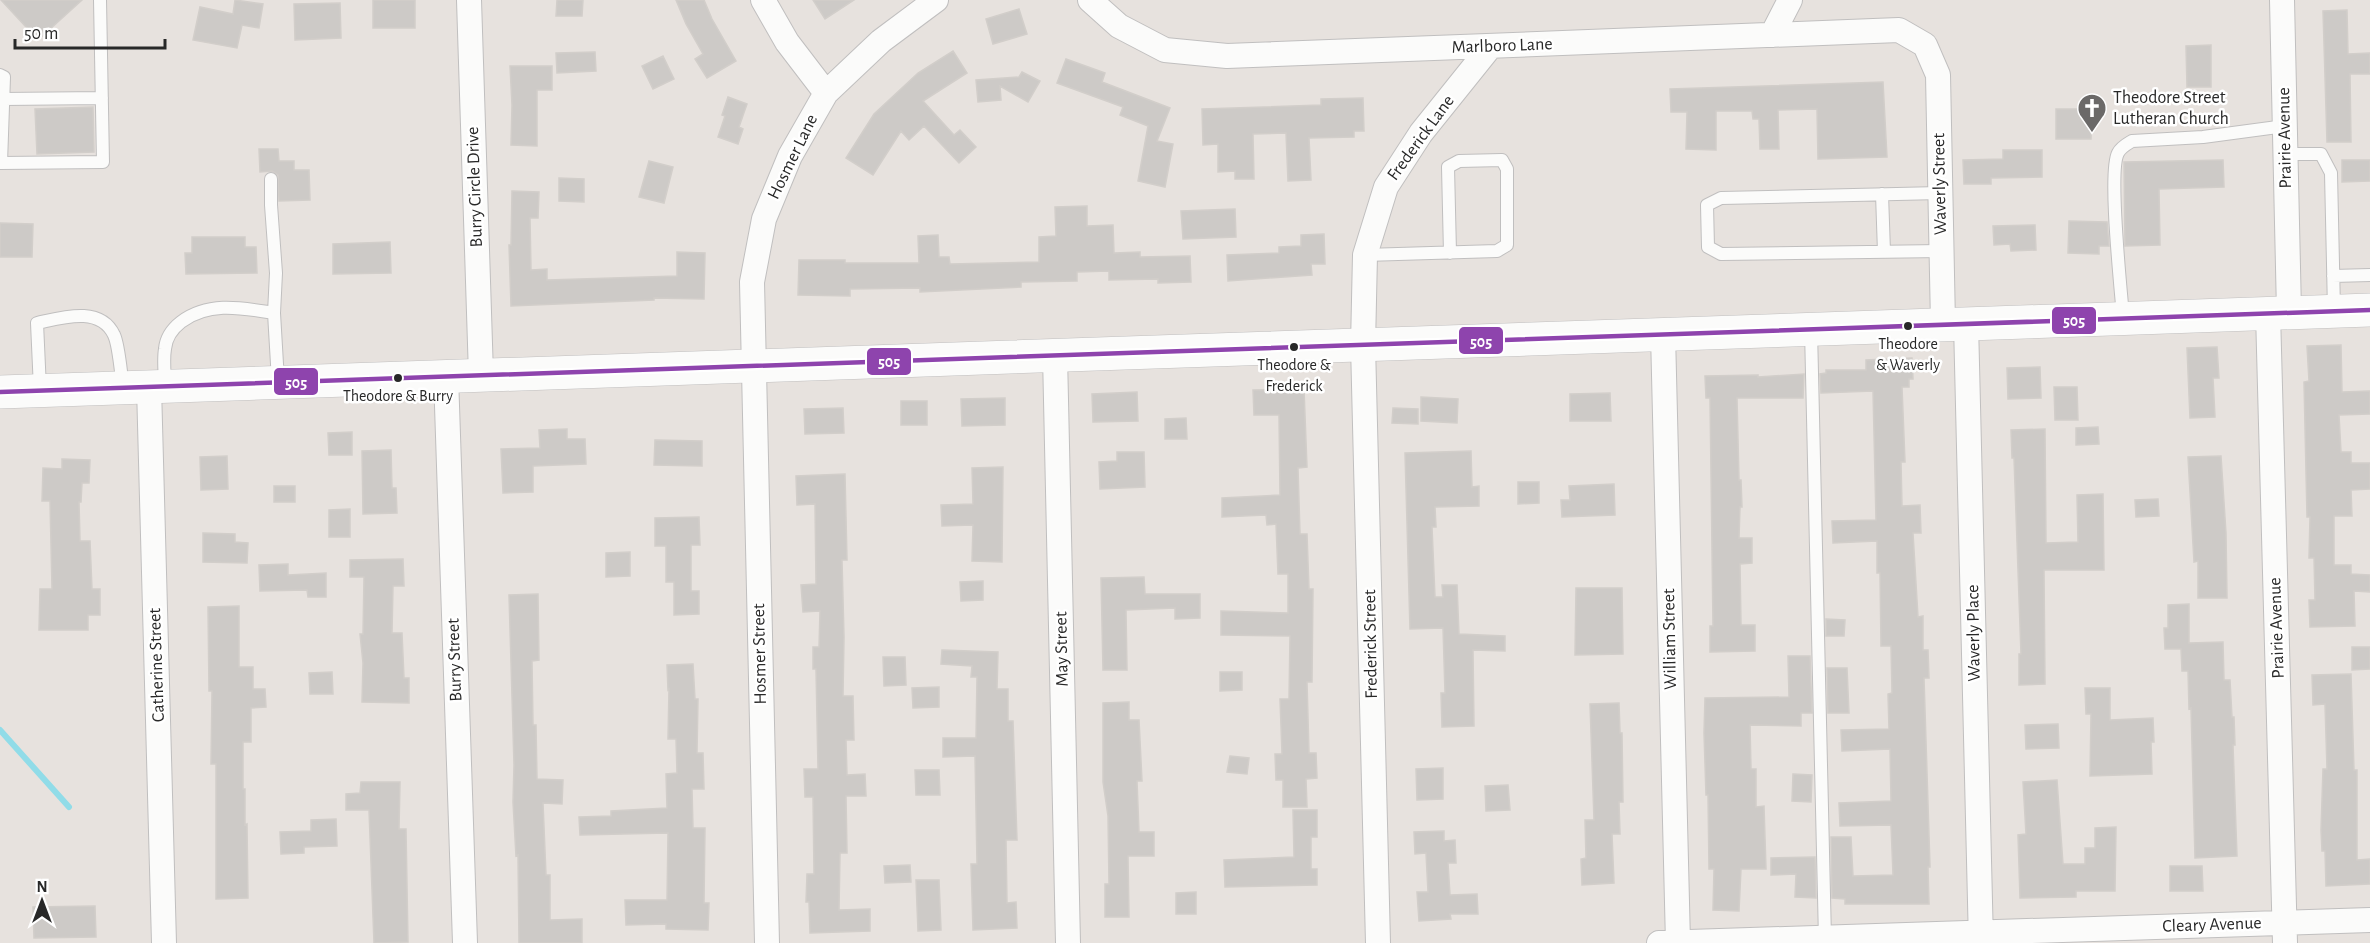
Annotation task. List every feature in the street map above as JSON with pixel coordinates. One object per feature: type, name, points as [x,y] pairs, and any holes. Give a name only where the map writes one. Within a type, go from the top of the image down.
[{"type":"main road","points":[[0,392],[2370,310]]},
{"type":"street","name":"Burry Circle Drive","points":[[469,0],[481,375]]},
{"type":"street","points":[[763,0],[787,42],[826,93]]},
{"type":"street","name":"Hosmer Lane","points":[[754,366],[752,282],[764,219],[790,156],[826,93],[881,40],[936,0]]},
{"type":"street","name":"Marlboro Lane","points":[[1090,0],[1119,26],[1165,50],[1227,56],[1899,30],[1925,45]]},
{"type":"street","points":[[1772,34],[1790,0]]},
{"type":"street","name":"Prairie Avenue","points":[[2282,0],[2286,154],[2278,313],[2285,933]]},
{"type":"street","name":"Waverly Street","points":[[1925,45],[1938,75],[1941,251],[1954,324]]},
{"type":"street","name":"Frederick Lane","points":[[1363,345],[1365,255],[1386,187],[1421,133],[1490,47]]},
{"type":"street","name":"Waverly Place","points":[[1954,324],[1981,938]]},
{"type":"street","name":"William Street","points":[[1663,334],[1678,943]]},
{"type":"street","name":"Frederick Street","points":[[1363,345],[1378,943]]},
{"type":"street","name":"May Street","points":[[1056,355],[1068,943]]},
{"type":"street","name":"Hosmer Street","points":[[754,366],[766,943]]},
{"type":"street","name":"Burry Street","points":[[446,376],[465,943]]},
{"type":"street","name":"Catherine Street","points":[[146,387],[164,943]]},
{"type":"street","name":"Cleary Avenue","points":[[1659,943],[2285,933],[2370,920]]},
{"type":"lane","points":[[0,75],[4,77],[1,164],[103,162],[100,0]]},
{"type":"lane","points":[[3,99],[102,98]]},
{"type":"lane","points":[[2123,318],[2115,190],[2117,153],[2132,141],[2203,137],[2285,126]]},
{"type":"lane","points":[[2286,154],[2321,154],[2331,173],[2334,311]]},
{"type":"lane","points":[[1365,255],[1450,253],[1497,251],[1507,245],[1507,169],[1502,160],[1459,161],[1448,168],[1450,253]]},
{"type":"lane","points":[[271,179],[278,382]]},
{"type":"lane","points":[[1940,193],[1721,198],[1707,205],[1708,247],[1721,254],[1941,251]]},
{"type":"lane","points":[[1882,194],[1884,252]]},
{"type":"lane","points":[[2333,276],[2370,274]]},
{"type":"lane","points":[[146,387],[171,330],[192,314],[208,308],[242,308],[274,314]]},
{"type":"lane","points":[[40,390],[37,323],[88,315],[104,322],[146,387]]},
{"type":"lane","points":[[1811,329],[1825,940]]},
{"type":"building","points":[[1,0],[82,0],[38,40]]},
{"type":"building","points":[[235,0],[263,4],[259,28],[242,25],[237,48],[193,40],[200,7],[233,14]]},
{"type":"building","points":[[373,0],[415,0],[415,28],[373,28]]},
{"type":"building","points":[[557,0],[583,0],[582,16],[556,16]]},
{"type":"building","points":[[676,0],[704,0],[736,61],[707,78],[695,59],[703,54]]},
{"type":"building","points":[[813,0],[854,0],[825,19]]},
{"type":"building","points":[[340,3],[341,38],[295,40],[294,4]]},
{"type":"building","points":[[1019,9],[1027,34],[993,44],[986,19]]},
{"type":"building","points":[[2347,10],[2348,54],[2370,53],[2370,74],[2350,74],[2351,142],[2327,142],[2323,11]]},
{"type":"building","points":[[2211,45],[2211,87],[2187,87],[2186,46]]},
{"type":"building","points":[[953,51],[967,73],[923,101],[954,135],[960,130],[976,147],[959,163],[924,126],[909,140],[901,131],[873,175],[846,158],[874,114],[918,73]]},
{"type":"building","points":[[595,52],[596,71],[557,73],[556,53]]},
{"type":"building","points":[[663,56],[674,79],[653,89],[642,66]]},
{"type":"building","points":[[1066,59],[1105,73],[1102,82],[1170,108],[1157,141],[1173,144],[1165,187],[1138,181],[1148,126],[1120,115],[1123,107],[1057,83]]},
{"type":"building","points":[[510,66],[552,66],[552,90],[537,90],[537,146],[511,145]]},
{"type":"building","points":[[1022,72],[1040,81],[1028,102],[1000,86],[1001,100],[978,102],[976,80],[1019,77]]},
{"type":"building","points":[[1883,82],[1887,157],[1818,159],[1817,109],[1778,110],[1779,149],[1760,149],[1759,119],[1753,119],[1752,111],[1716,111],[1716,150],[1686,149],[1687,112],[1671,112],[1670,89]]},
{"type":"building","points":[[728,97],[747,104],[739,127],[743,129],[738,144],[718,137]]},
{"type":"building","points":[[1363,98],[1364,131],[1354,131],[1354,137],[1309,138],[1311,180],[1288,181],[1286,133],[1253,134],[1254,179],[1235,179],[1235,171],[1218,172],[1218,144],[1203,145],[1202,109],[1321,105],[1321,99]]},
{"type":"building","points":[[93,107],[94,152],[37,154],[35,109]]},
{"type":"building","points":[[2056,109],[2092,109],[2091,139],[2056,139]]},
{"type":"building","points":[[259,149],[278,149],[279,161],[294,161],[294,170],[309,170],[310,200],[279,201],[278,175],[272,171],[260,172]]},
{"type":"building","points":[[2003,150],[2042,150],[2042,177],[1991,178],[1991,184],[1964,184],[1963,160],[2003,159]]},
{"type":"building","points":[[2223,160],[2224,187],[2159,189],[2160,245],[2125,246],[2124,162]]},
{"type":"building","points":[[2342,160],[2370,160],[2370,181],[2342,182]]},
{"type":"building","points":[[649,161],[673,167],[664,203],[639,197]]},
{"type":"building","points":[[559,178],[584,179],[584,202],[559,201]]},
{"type":"building","points":[[512,191],[539,192],[538,218],[530,218],[531,270],[547,269],[547,280],[677,276],[677,252],[705,253],[704,299],[654,298],[654,300],[511,306],[509,245],[511,245]]},
{"type":"building","points":[[1087,206],[1087,226],[1113,225],[1114,253],[1140,252],[1140,257],[1190,256],[1191,282],[1158,283],[1158,279],[1109,280],[1109,271],[1077,272],[1077,281],[1021,282],[1021,287],[920,292],[920,288],[850,289],[850,296],[798,295],[799,260],[845,260],[845,263],[919,263],[918,236],[938,235],[939,257],[949,257],[950,264],[1039,262],[1039,237],[1056,236],[1055,207]]},
{"type":"building","points":[[1235,209],[1236,237],[1183,239],[1181,211]]},
{"type":"building","points":[[2069,221],[2107,222],[2109,246],[2099,246],[2099,254],[2068,253]]},
{"type":"building","points":[[0,223],[33,224],[32,257],[0,257]]},
{"type":"building","points":[[2035,225],[2036,250],[2011,251],[2010,244],[1994,245],[1993,226]]},
{"type":"building","points":[[1324,234],[1325,264],[1311,264],[1312,275],[1228,281],[1227,255],[1279,253],[1279,247],[1301,246],[1301,235]]},
{"type":"building","points":[[192,237],[245,237],[245,247],[256,247],[257,273],[186,274],[185,253],[192,253]]},
{"type":"building","points":[[390,242],[391,273],[333,274],[333,244]]},
{"type":"building","points":[[2341,345],[2342,392],[2370,391],[2370,414],[2339,415],[2341,452],[2351,452],[2351,463],[2370,463],[2370,489],[2351,490],[2352,516],[2334,516],[2334,565],[2351,565],[2351,574],[2370,575],[2370,592],[2354,591],[2355,626],[2310,627],[2309,600],[2315,600],[2314,558],[2309,558],[2310,517],[2307,517],[2304,382],[2309,381],[2307,346]]},
{"type":"building","points":[[2217,347],[2219,378],[2213,378],[2215,417],[2190,418],[2187,348]]},
{"type":"building","points":[[1912,358],[1913,379],[1909,379],[1909,387],[1902,387],[1905,462],[1901,462],[1902,506],[1920,505],[1921,533],[1913,533],[1918,617],[1923,616],[1923,650],[1928,650],[1929,678],[1924,678],[1930,867],[1928,867],[1929,904],[1845,904],[1845,899],[1832,898],[1831,837],[1851,837],[1853,876],[1893,875],[1891,825],[1840,826],[1839,803],[1891,801],[1890,749],[1842,751],[1841,730],[1889,729],[1888,694],[1892,693],[1891,646],[1881,646],[1877,541],[1833,543],[1832,521],[1876,520],[1873,391],[1821,393],[1820,374],[1826,373],[1826,370],[1866,370],[1866,360]]},
{"type":"building","points":[[2040,367],[2041,398],[2008,399],[2007,368]]},
{"type":"building","points":[[1804,374],[1803,398],[1737,398],[1742,507],[1740,507],[1739,538],[1752,538],[1752,563],[1740,564],[1741,625],[1755,625],[1755,651],[1710,652],[1710,626],[1713,626],[1710,398],[1706,398],[1705,376],[1758,375],[1758,377]]},
{"type":"building","points":[[2054,387],[2077,387],[2078,420],[2055,420]]},
{"type":"building","points":[[1304,389],[1307,467],[1298,468],[1300,534],[1307,534],[1309,589],[1313,589],[1312,682],[1307,682],[1309,753],[1316,753],[1317,778],[1306,779],[1307,807],[1283,807],[1283,780],[1276,780],[1275,754],[1282,754],[1280,699],[1289,699],[1290,636],[1221,635],[1221,611],[1288,613],[1288,574],[1278,574],[1276,524],[1267,525],[1266,515],[1222,517],[1222,498],[1280,495],[1279,415],[1254,415],[1253,390]]},
{"type":"building","points":[[1137,392],[1138,421],[1093,422],[1092,394]]},
{"type":"building","points":[[1610,393],[1611,421],[1570,421],[1570,394]]},
{"type":"building","points":[[1421,397],[1458,399],[1457,423],[1421,421]]},
{"type":"building","points":[[1005,398],[1005,425],[962,426],[961,399]]},
{"type":"building","points":[[901,401],[927,401],[927,425],[901,425]]},
{"type":"building","points":[[843,408],[844,433],[805,434],[804,409]]},
{"type":"building","points":[[1393,408],[1418,409],[1418,424],[1392,423]]},
{"type":"building","points":[[1186,418],[1187,439],[1165,439],[1165,419]]},
{"type":"building","points":[[2098,427],[2099,444],[2076,445],[2076,428]]},
{"type":"building","points":[[567,429],[567,439],[585,439],[586,464],[533,466],[533,492],[503,493],[501,449],[540,448],[539,430]]},
{"type":"building","points":[[2045,429],[2046,543],[2078,542],[2077,495],[2103,494],[2104,570],[2044,570],[2045,684],[2019,685],[2019,654],[2021,654],[2011,430]]},
{"type":"building","points":[[352,432],[352,455],[329,455],[328,433]]},
{"type":"building","points":[[655,440],[702,441],[702,466],[654,465]]},
{"type":"building","points":[[391,450],[392,488],[396,488],[397,513],[363,514],[362,451]]},
{"type":"building","points":[[1471,451],[1472,487],[1479,486],[1479,506],[1435,507],[1436,527],[1432,527],[1435,597],[1443,597],[1442,585],[1457,585],[1459,634],[1505,636],[1505,651],[1473,650],[1474,726],[1442,727],[1441,693],[1445,693],[1443,628],[1410,629],[1405,453]]},
{"type":"building","points":[[1117,452],[1144,452],[1145,487],[1100,489],[1099,462],[1117,461]]},
{"type":"building","points":[[227,456],[228,489],[201,490],[200,457]]},
{"type":"building","points":[[2221,456],[2227,598],[2198,598],[2198,561],[2194,562],[2188,457]]},
{"type":"building","points":[[62,459],[90,460],[89,483],[82,483],[81,502],[79,502],[80,541],[90,541],[92,589],[100,589],[100,615],[88,615],[88,630],[39,630],[40,589],[52,589],[50,501],[42,501],[43,468],[62,469]]},
{"type":"building","points":[[1003,467],[1002,562],[972,561],[973,525],[942,526],[941,505],[973,504],[972,468]]},
{"type":"building","points":[[845,474],[847,560],[842,560],[843,696],[853,696],[854,740],[846,740],[847,775],[865,774],[866,796],[846,796],[847,853],[840,853],[839,910],[870,909],[870,931],[810,933],[809,902],[806,902],[807,874],[814,874],[813,797],[805,797],[804,769],[818,769],[816,669],[813,669],[813,647],[819,647],[820,611],[803,612],[801,585],[816,584],[815,504],[797,505],[796,476]]},
{"type":"building","points":[[1518,482],[1539,482],[1539,503],[1518,504]]},
{"type":"building","points":[[1614,484],[1615,515],[1562,517],[1561,500],[1570,500],[1569,486]]},
{"type":"building","points":[[274,486],[295,486],[295,502],[274,502]]},
{"type":"building","points":[[2158,499],[2159,516],[2136,517],[2135,500]]},
{"type":"building","points":[[350,509],[350,537],[329,537],[329,510]]},
{"type":"building","points":[[699,517],[700,545],[691,545],[691,591],[699,591],[699,614],[674,615],[674,582],[666,582],[666,546],[655,546],[655,518]]},
{"type":"building","points":[[203,533],[235,534],[235,542],[248,543],[247,563],[203,562]]},
{"type":"building","points":[[630,552],[630,576],[606,577],[606,553]]},
{"type":"building","points":[[403,559],[404,586],[393,586],[392,633],[402,633],[404,678],[409,678],[409,703],[362,702],[363,663],[360,634],[363,634],[364,577],[350,577],[350,560]]},
{"type":"building","points":[[288,564],[288,575],[326,573],[326,597],[308,597],[307,590],[260,591],[259,565]]},
{"type":"building","points":[[1144,577],[1145,594],[1200,594],[1200,618],[1175,619],[1175,608],[1126,610],[1127,670],[1103,670],[1101,578]]},
{"type":"building","points":[[983,581],[983,600],[961,601],[960,582]]},
{"type":"building","points":[[1576,588],[1622,588],[1623,654],[1575,655]]},
{"type":"building","points":[[538,594],[539,660],[532,661],[537,779],[563,780],[562,804],[543,803],[546,875],[550,875],[550,920],[582,919],[582,943],[519,943],[518,855],[516,856],[513,802],[509,595]]},
{"type":"building","points":[[2189,604],[2189,643],[2223,642],[2224,680],[2230,680],[2232,717],[2234,717],[2237,856],[2195,858],[2188,671],[2182,671],[2181,649],[2165,649],[2164,628],[2168,628],[2168,605]]},
{"type":"building","points":[[239,606],[239,667],[253,667],[253,689],[265,689],[266,707],[251,708],[251,742],[243,742],[248,898],[216,899],[216,764],[211,764],[212,691],[209,691],[208,607]]},
{"type":"building","points":[[1826,619],[1845,620],[1844,636],[1826,636]]},
{"type":"building","points":[[2352,647],[2370,647],[2370,669],[2352,670]]},
{"type":"building","points":[[942,650],[998,652],[997,689],[1008,689],[1008,721],[1013,721],[1017,840],[1006,840],[1007,903],[1016,902],[1017,928],[973,930],[971,864],[977,864],[975,756],[943,757],[943,738],[976,738],[977,677],[971,677],[972,666],[941,664]]},
{"type":"building","points":[[1788,656],[1810,656],[1812,713],[1801,713],[1801,726],[1750,725],[1751,769],[1756,769],[1756,807],[1764,806],[1766,869],[1741,869],[1739,911],[1713,910],[1714,869],[1709,869],[1708,795],[1706,795],[1705,698],[1789,697]]},
{"type":"building","points":[[883,657],[905,657],[906,685],[884,686]]},
{"type":"building","points":[[693,664],[695,699],[698,699],[697,753],[703,753],[704,789],[692,789],[693,828],[705,828],[704,903],[709,903],[708,930],[666,929],[666,924],[626,925],[625,900],[667,900],[668,833],[580,835],[579,817],[611,816],[611,811],[667,808],[666,774],[677,773],[676,739],[668,739],[667,665]]},
{"type":"building","points":[[1827,668],[1847,668],[1849,713],[1828,713]]},
{"type":"building","points":[[332,672],[333,694],[310,694],[309,673]]},
{"type":"building","points":[[1220,672],[1242,672],[1242,690],[1220,691]]},
{"type":"building","points":[[2351,674],[2354,770],[2357,770],[2357,860],[2370,859],[2370,884],[2326,886],[2325,851],[2322,851],[2321,830],[2323,769],[2327,769],[2325,704],[2313,705],[2312,675]]},
{"type":"building","points":[[939,687],[939,707],[913,708],[912,688]]},
{"type":"building","points":[[2085,688],[2110,688],[2110,720],[2153,718],[2152,774],[2090,776],[2091,714],[2086,714]]},
{"type":"building","points":[[1129,702],[1129,720],[1139,720],[1142,781],[1137,781],[1139,832],[1154,832],[1154,856],[1128,856],[1129,917],[1105,917],[1105,884],[1109,884],[1108,816],[1103,782],[1103,703]]},
{"type":"building","points":[[1619,703],[1623,802],[1619,802],[1620,834],[1612,834],[1614,883],[1582,885],[1581,859],[1586,858],[1585,820],[1594,820],[1590,704]]},
{"type":"building","points":[[2058,724],[2059,748],[2026,749],[2025,725]]},
{"type":"building","points":[[1230,756],[1249,758],[1247,774],[1227,772]]},
{"type":"building","points":[[1443,768],[1443,799],[1417,800],[1416,769]]},
{"type":"building","points":[[915,770],[939,770],[940,795],[916,795]]},
{"type":"building","points":[[1793,774],[1812,775],[1811,802],[1792,801]]},
{"type":"building","points":[[2057,780],[2063,864],[2085,864],[2085,848],[2095,848],[2095,828],[2116,827],[2115,891],[2076,891],[2076,897],[2020,898],[2018,835],[2026,834],[2023,782]]},
{"type":"building","points":[[361,782],[400,782],[399,829],[406,829],[408,942],[374,943],[369,810],[346,810],[346,794],[360,793]]},
{"type":"building","points":[[1508,785],[1510,810],[1486,811],[1485,786]]},
{"type":"building","points":[[1293,810],[1317,810],[1317,837],[1311,837],[1311,869],[1317,869],[1317,885],[1225,887],[1224,860],[1294,857]]},
{"type":"building","points":[[336,819],[337,846],[304,847],[304,853],[281,854],[280,832],[311,831],[311,820]]},
{"type":"building","points":[[1444,831],[1444,841],[1455,840],[1456,863],[1448,863],[1450,895],[1477,894],[1478,914],[1450,914],[1451,919],[1419,921],[1417,892],[1428,892],[1426,853],[1415,854],[1414,832]]},
{"type":"building","points":[[1815,857],[1816,898],[1795,897],[1796,874],[1771,875],[1771,858]]},
{"type":"building","points":[[910,865],[911,882],[885,883],[884,866]]},
{"type":"building","points":[[2170,866],[2202,866],[2203,891],[2170,891]]},
{"type":"building","points":[[916,880],[939,880],[941,930],[918,931]]},
{"type":"building","points":[[1196,892],[1196,914],[1176,914],[1176,893]]},
{"type":"building","points":[[95,906],[96,937],[34,938],[33,907]]},
{"type":"waterway","points":[[0,730],[69,807]]},
{"type":"transit line","name":"505","points":[[0,392],[2370,310]]},
{"type":"place","name":"Theodore Street Lutheran Church","points":[[2092,134]]},
{"type":"place","name":"Theodore & Waverly","points":[[1908,326]]},
{"type":"place","name":"Theodore & Frederick","points":[[1294,347]]},
{"type":"place","name":"Theodore & Burry","points":[[398,378]]}]
